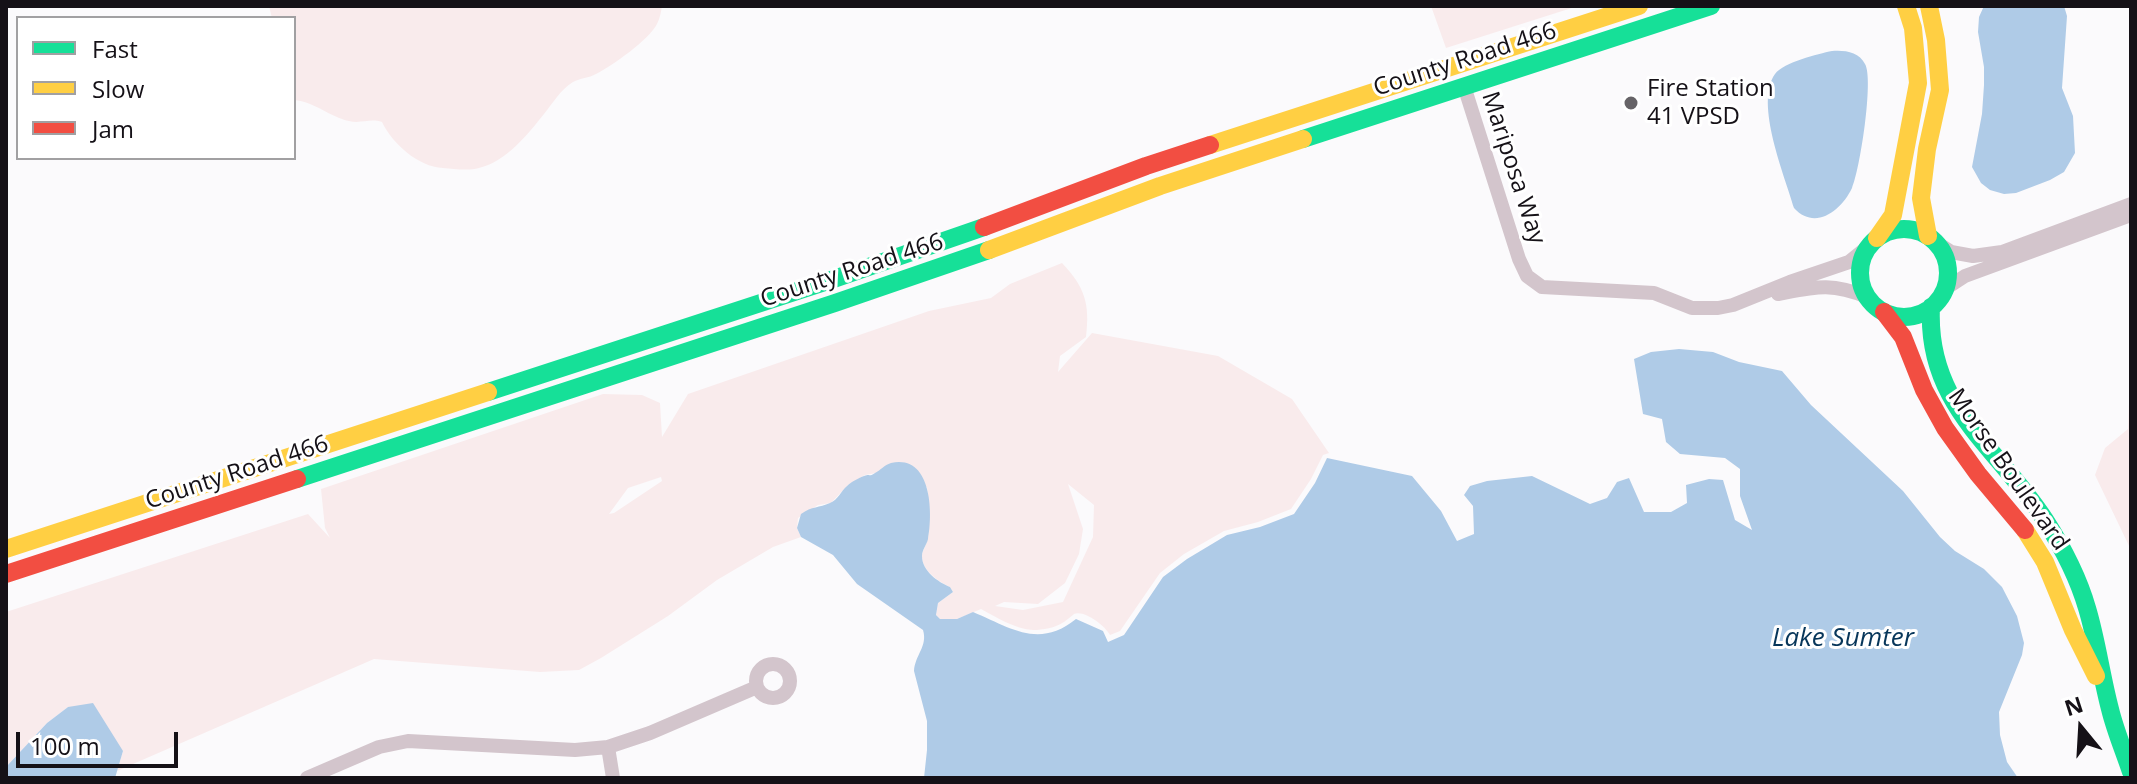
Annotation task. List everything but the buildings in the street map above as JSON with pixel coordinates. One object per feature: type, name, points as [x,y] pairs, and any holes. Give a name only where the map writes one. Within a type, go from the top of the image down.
[{"type":"main road","name":"County Road 466","points":[[6,549],[857,271],[958,237],[1146,166],[1639,6]]},
{"type":"main road","name":"County Road 466","points":[[6,574],[835,303],[962,260],[1160,186],[1711,6]]},
{"type":"main road","points":[[1873,242],[1887,232],[1900,229],[1913,230],[1932,240],[1944,255],[1948,269],[1945,289],[1931,307],[1921,313],[1896,316],[1884,312],[1867,297],[1861,285],[1863,257],[1873,242],[1887,226],[1893,215],[1918,83],[1913,28],[1906,6]]},
{"type":"main road","points":[[1929,6],[1936,40],[1940,90],[1927,149],[1921,198],[1932,240]]},
{"type":"main road","points":[[1457,64],[1464,86]]},
{"type":"main road","name":"Morse Boulevard","points":[[1931,307],[1933,349],[1941,376],[1963,418],[2024,492],[2054,535],[2077,581],[2094,631],[2107,701]]},
{"type":"main road","name":"Morse Boulevard","points":[[1884,312],[1903,337],[1924,390],[1945,428],[1978,474],[2020,522],[2045,562],[2107,701],[2131,772]]},
{"type":"street","name":"Mariposa Way","points":[[1464,86],[1519,259],[1527,276],[1542,287],[1654,293],[1692,308],[1705,309],[1824,286],[1846,288],[1867,297]]},
{"type":"street","points":[[1932,240],[1960,254],[1995,254],[2131,204]]},
{"type":"street","points":[[1945,289],[1965,276],[2131,215]]},
{"type":"street","name":"Mariposa Way","points":[[1746,300],[1849,262],[1873,242]]},
{"type":"street","points":[[317,776],[379,747],[408,741],[575,750],[608,747],[650,733],[757,687]]},
{"type":"street","points":[[608,747],[613,778]]},
{"type":"shaded area","points":[[269,6],[662,6],[657,24],[639,44],[603,70],[569,85],[507,154],[489,165],[466,170],[434,167],[415,159],[399,146],[382,122],[349,121],[296,101],[296,16],[272,16]]},
{"type":"shaded area","points":[[1431,6],[1578,6],[1446,48]]},
{"type":"shaded area","points":[[1062,263],[1081,288],[1086,305],[1086,337],[1060,356],[1058,372],[1092,333],[1218,356],[1292,399],[1329,453],[1323,455],[1291,509],[1224,531],[1184,554],[1160,573],[1120,631],[1110,635],[1094,620],[1078,613],[1057,626],[1037,630],[1013,625],[981,609],[957,619],[940,619],[936,615],[938,603],[953,592],[932,575],[922,560],[929,531],[927,487],[876,473],[865,475],[848,485],[831,503],[818,505],[798,518],[797,528],[801,537],[773,547],[717,580],[668,616],[579,670],[540,672],[374,659],[117,771],[123,751],[68,707],[47,723],[6,767],[6,612],[308,514],[330,538],[325,528],[321,489],[603,394],[642,395],[660,403],[662,437],[688,394],[929,311],[991,298],[1010,284]],"holes":[[[661,477],[662,481],[609,514],[628,488]],[[1068,484],[1094,505],[1093,537],[1063,602],[1023,610],[995,606],[1004,602],[1038,604],[1065,583],[1079,554],[1083,529]]]},
{"type":"shaded area","points":[[2131,349],[2131,550],[2095,475],[2105,448],[2128,429]]},
{"type":"water","points":[[1984,6],[2064,6],[2067,16],[2062,88],[2073,116],[2075,153],[2064,172],[2016,193],[1990,190],[1981,183],[1972,167],[1982,114],[1984,67],[1978,32]]},
{"type":"water","points":[[1832,51],[1851,53],[1865,64],[1868,87],[1865,125],[1852,188],[1841,204],[1827,215],[1810,218],[1794,208],[1778,159],[1769,121],[1769,87],[1775,74],[1786,66]]},
{"type":"water","name":"Lake Sumter","points":[[1679,349],[1713,352],[1739,362],[1782,371],[1811,405],[1903,491],[1940,537],[1955,551],[1984,569],[2002,587],[2017,616],[2024,643],[1999,712],[2000,735],[2007,762],[2018,778],[924,778],[927,721],[914,671],[924,641],[923,630],[857,584],[833,555],[801,537],[797,528],[801,514],[833,502],[853,482],[891,463],[905,463],[915,467],[927,488],[930,528],[922,554],[923,561],[932,575],[953,592],[938,603],[936,615],[940,619],[957,619],[973,612],[1013,629],[1037,634],[1063,628],[1076,619],[1103,631],[1108,642],[1124,635],[1163,577],[1187,559],[1227,535],[1294,514],[1327,458],[1412,476],[1441,511],[1457,541],[1474,534],[1473,506],[1464,495],[1470,486],[1532,476],[1590,504],[1607,498],[1617,482],[1629,478],[1644,512],[1671,512],[1687,503],[1686,485],[1709,479],[1723,480],[1735,520],[1752,530],[1740,496],[1740,469],[1725,458],[1680,454],[1666,442],[1662,419],[1643,414],[1634,359],[1651,352]]},
{"type":"water","points":[[93,703],[123,751],[115,778],[6,778],[6,767],[47,723],[68,707]]},
{"type":"traffic: fast","points":[[1303,139],[1711,6]]},
{"type":"traffic: fast","points":[[488,392],[984,227]]},
{"type":"traffic: fast","points":[[1904,229],[1921,233],[1935,242],[1944,256],[1948,273],[1944,290],[1935,304],[1921,313],[1904,317],[1887,313],[1873,304],[1864,290],[1860,273],[1864,256],[1873,242],[1887,233],[1904,229]]},
{"type":"traffic: fast","points":[[297,479],[989,250]]},
{"type":"traffic: fast","points":[[1931,307],[1932,342],[1940,372],[1952,398],[1968,423],[2045,520],[2075,574],[2090,620],[2112,717],[2131,772]]},
{"type":"traffic: slow","points":[[1210,145],[1639,6]]},
{"type":"traffic: slow","points":[[1877,238],[1893,215],[1918,83],[1913,28],[1906,6]]},
{"type":"traffic: slow","points":[[1928,236],[1921,198],[1927,149],[1940,90],[1936,40],[1929,6]]},
{"type":"traffic: slow","points":[[989,250],[1160,186],[1303,139]]},
{"type":"traffic: slow","points":[[6,549],[488,392]]},
{"type":"traffic: slow","points":[[2025,530],[2045,562],[2096,676]]},
{"type":"traffic: jam","points":[[984,227],[1210,145]]},
{"type":"traffic: jam","points":[[1884,312],[1903,337],[1924,390],[1945,428],[1978,474],[2025,530]]},
{"type":"traffic: jam","points":[[6,574],[297,479]]},
{"type":"place","name":"Fire Station 41 VPSD","points":[[1631,103]]}]
